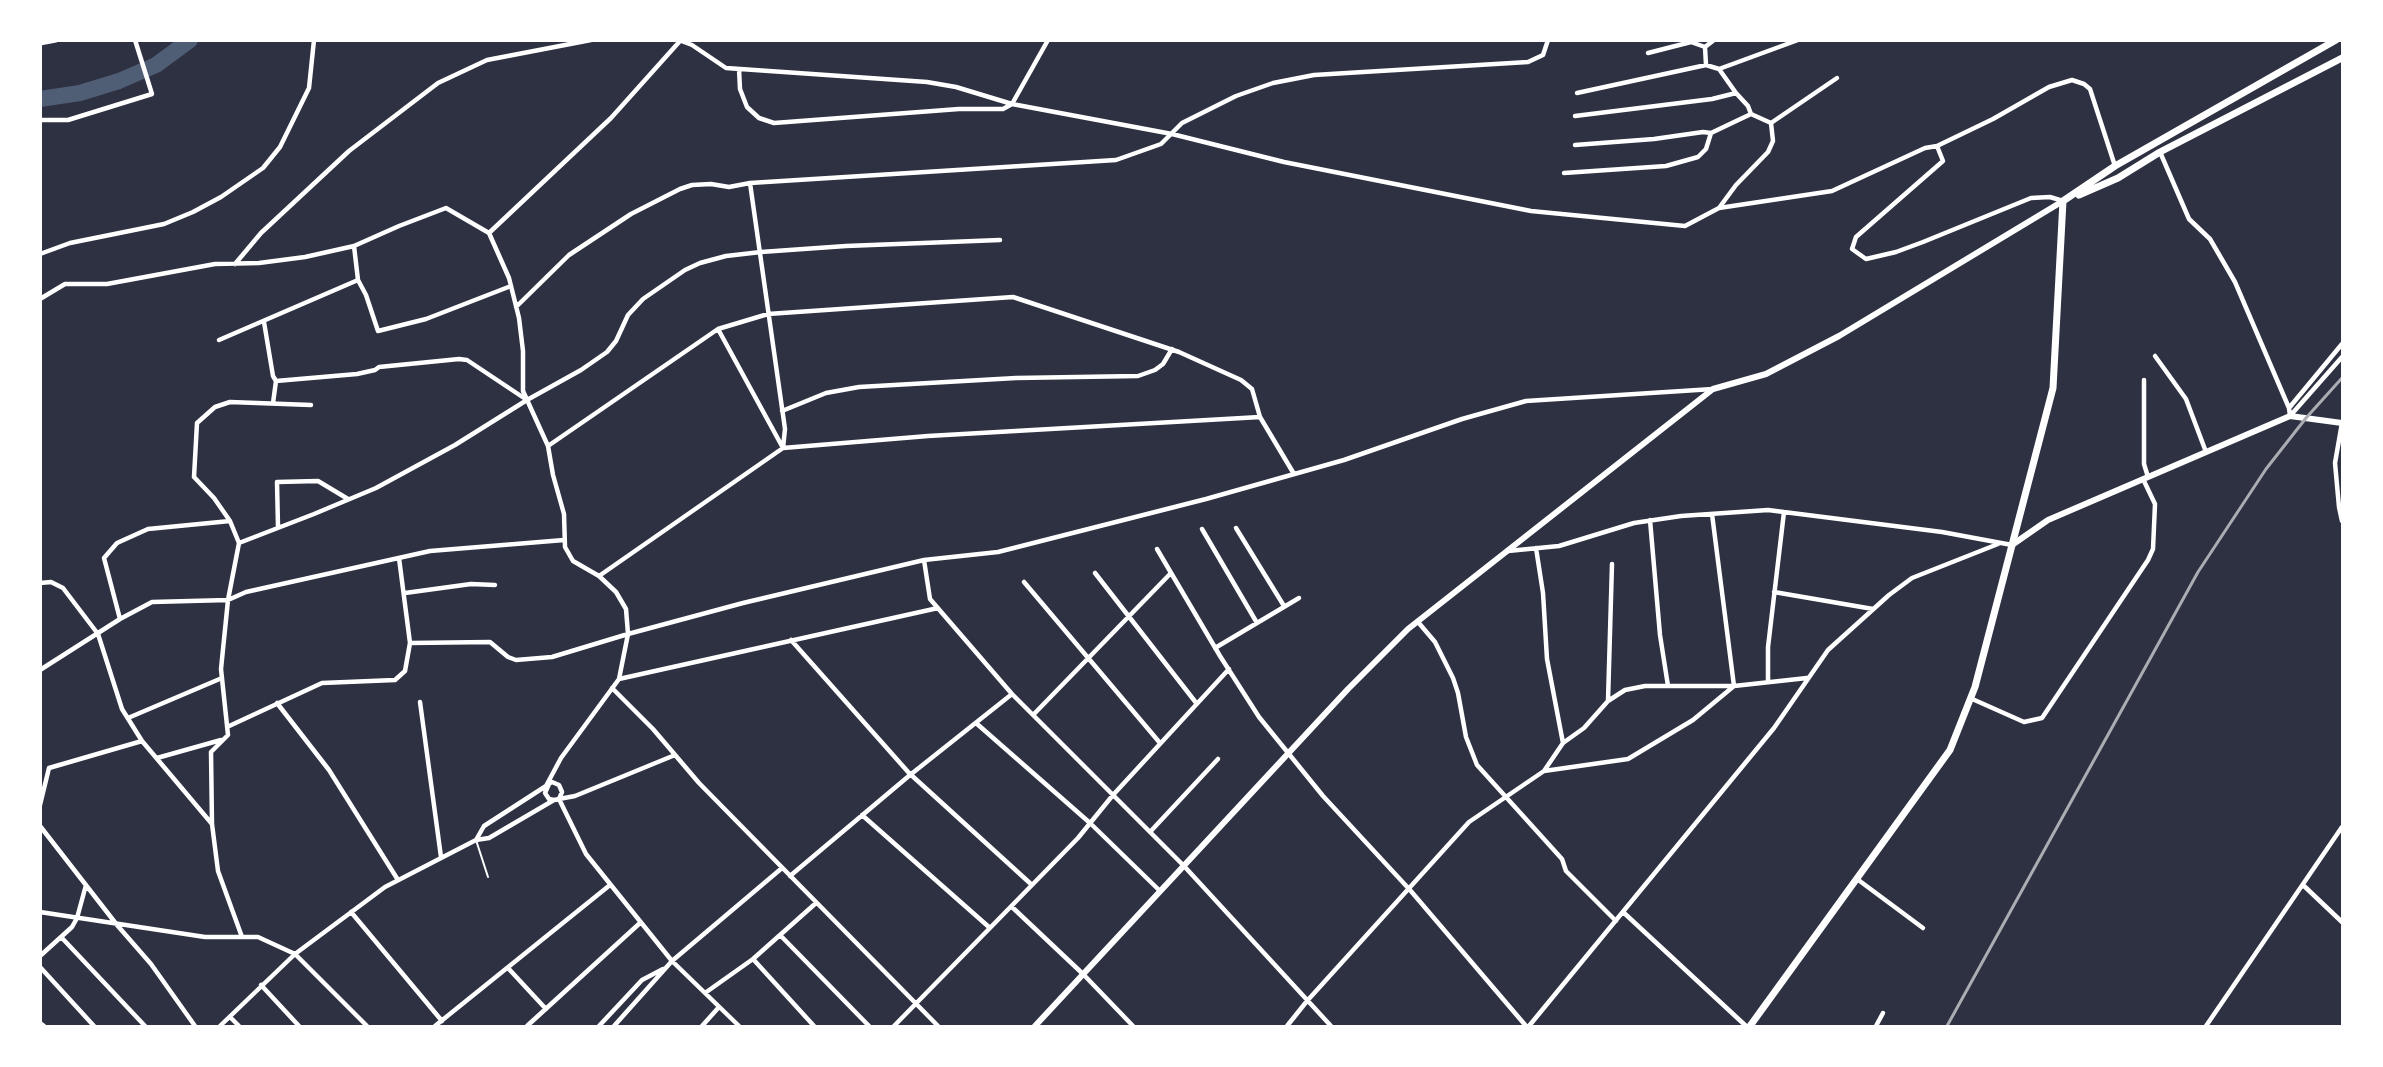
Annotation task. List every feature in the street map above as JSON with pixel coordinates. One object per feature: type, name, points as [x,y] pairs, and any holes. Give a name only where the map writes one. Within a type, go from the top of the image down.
[{"type":"main road","points":[[1035,1026],[1348,689],[1418,622],[1713,389],[1766,374],[1839,336],[2063,201],[2115,166],[2336,40]]},
{"type":"main road","points":[[2063,201],[2118,178],[2160,152],[2343,58]]},
{"type":"main road","points":[[1748,1026],[1950,750],[1970,699],[2053,388],[2063,201]]},
{"type":"main road","points":[[2012,545],[2048,520],[2290,416],[2342,423]]},
{"type":"street","points":[[40,43],[56,40]]},
{"type":"street","points":[[40,120],[68,120],[152,94],[135,40]]},
{"type":"street","points":[[40,254],[70,243],[173,220],[221,197],[263,168],[284,139],[309,88],[314,40]]},
{"type":"street","points":[[236,264],[261,233],[350,151],[438,83],[487,60],[591,40]]},
{"type":"street","points":[[739,69],[740,90],[744,103],[754,115],[774,123],[959,109],[999,109],[1012,104],[1048,40]]},
{"type":"street","points":[[516,307],[569,255],[646,205],[692,185],[711,184],[729,187],[750,183],[1020,165],[1101,162],[1129,157],[1161,144],[1182,123],[1236,96],[1274,82],[1314,75],[1528,63],[1543,55],[1548,40]]},
{"type":"street","points":[[1705,47],[1714,40]]},
{"type":"street","points":[[1719,69],[1798,40]]},
{"type":"street","points":[[489,233],[611,118],[680,41],[692,45],[726,68],[927,82],[956,87],[1012,104],[1172,134],[1294,164],[1531,211],[1685,226],[1719,208],[1832,191],[1925,148],[1937,146],[2049,87],[2072,80],[2090,89],[2115,166]]},
{"type":"street","points":[[1648,53],[1691,41],[1705,47]]},
{"type":"street","points":[[1705,47],[1707,65]]},
{"type":"street","points":[[1577,93],[1707,65],[1719,69],[1748,106],[1751,114],[1771,123]]},
{"type":"street","points":[[1771,123],[1837,78]]},
{"type":"street","points":[[1575,116],[1712,99],[1736,93]]},
{"type":"street","points":[[1575,145],[1711,133],[1751,114]]},
{"type":"street","points":[[1719,208],[1736,185],[1768,152],[1773,141],[1771,123]]},
{"type":"street","points":[[1564,173],[1666,166],[1698,157],[1707,149],[1711,133]]},
{"type":"street","points":[[1937,146],[1943,161],[1856,237],[1852,249],[1866,259],[1896,252],[2031,198],[2050,197],[2063,201]]},
{"type":"street","points":[[2160,152],[2188,219],[2210,239],[2235,282],[2289,408],[2290,416]]},
{"type":"street","points":[[750,183],[785,429],[783,448]]},
{"type":"street","points":[[40,299],[65,284],[106,284],[215,264],[305,257],[354,246],[446,208],[489,233],[511,285],[523,351],[523,391],[548,446],[564,514],[565,547],[573,561],[599,576],[622,600],[628,618],[628,634],[619,679],[561,758],[546,786],[546,797],[556,799],[575,796],[675,755]]},
{"type":"street","points":[[239,543],[376,488],[455,445],[527,400],[582,370],[607,352],[616,341],[634,306],[685,270],[714,259],[761,252],[1000,240]]},
{"type":"street","points":[[354,246],[358,280],[366,295],[378,331],[426,319],[511,285]]},
{"type":"street","points":[[219,340],[358,280]]},
{"type":"street","points":[[548,446],[718,328],[768,314],[1013,297],[1173,349],[1248,384],[1254,394],[1260,417],[1294,474]]},
{"type":"street","points":[[264,322],[273,376],[276,381],[273,403]]},
{"type":"street","points":[[718,328],[783,448]]},
{"type":"street","points":[[2289,408],[2343,344]]},
{"type":"street","points":[[782,411],[826,393],[859,387],[1016,378],[1138,376],[1155,370],[1163,364],[1173,349]]},
{"type":"street","points":[[2155,356],[2186,399],[2206,452]]},
{"type":"street","points":[[2290,416],[2343,357]]},
{"type":"street","points":[[276,381],[357,374],[379,367],[459,358],[467,360],[527,400]]},
{"type":"street","points":[[1970,699],[2024,722],[2042,718],[2148,561],[2153,549],[2155,504],[2144,464],[2144,381]]},
{"type":"street","points":[[410,643],[490,642],[508,657],[516,660],[552,657],[731,606],[924,560],[998,552],[1294,474],[1344,460],[1462,419],[1526,400],[1713,389]]},
{"type":"street","points":[[242,937],[218,871],[212,824],[211,752],[228,735],[221,669],[228,600],[239,543],[230,521],[214,498],[194,477],[197,423],[215,407],[230,402],[311,405]]},
{"type":"street","points":[[599,576],[783,448],[928,436],[1260,417]]},
{"type":"street","points":[[2342,423],[2335,463],[2339,507],[2343,521]]},
{"type":"street","points":[[278,527],[277,482],[318,481],[348,499]]},
{"type":"street","points":[[1506,552],[1559,546],[1650,520],[1768,510],[1942,532],[2012,545]]},
{"type":"street","points":[[1768,682],[1768,647],[1784,512]]},
{"type":"street","points":[[1712,514],[1734,686]]},
{"type":"street","points":[[1650,520],[1660,635],[1668,686]]},
{"type":"street","points":[[120,619],[104,558],[117,543],[148,529],[230,521]]},
{"type":"street","points":[[1236,528],[1284,606]]},
{"type":"street","points":[[1202,529],[1257,622]]},
{"type":"street","points":[[40,670],[120,619],[152,602],[228,600],[246,592],[451,548],[564,540]]},
{"type":"street","points":[[1157,549],[1215,648],[1259,717],[1323,796],[1410,890],[1528,1026],[1774,728],[1828,650],[1873,609],[1912,578],[1998,544]]},
{"type":"street","points":[[1536,548],[1543,593],[1546,659],[1563,743]]},
{"type":"street","points":[[227,727],[322,683],[395,680],[405,671],[410,643],[399,558]]},
{"type":"street","points":[[924,560],[930,599],[1012,694],[1184,866],[1331,1026]]},
{"type":"street","points":[[1608,701],[1612,564]]},
{"type":"street","points":[[1095,573],[1130,615],[1197,704]]},
{"type":"street","points":[[1033,715],[1171,573]]},
{"type":"street","points":[[40,583],[51,582],[63,588],[98,634],[122,709],[142,741],[212,824]]},
{"type":"street","points":[[1024,582],[1161,743]]},
{"type":"street","points":[[405,593],[471,584],[495,585]]},
{"type":"street","points":[[1774,592],[1873,609]]},
{"type":"street","points":[[1215,648],[1299,598]]},
{"type":"street","points":[[619,679],[938,608]]},
{"type":"street","points":[[1418,622],[1435,642],[1453,678],[1473,758],[1491,782],[1507,796],[1562,859],[1566,871],[1616,921]]},
{"type":"street","points":[[791,640],[910,775],[1032,885]]},
{"type":"street","points":[[894,1026],[1012,907],[1228,669]]},
{"type":"street","points":[[128,718],[222,678]]},
{"type":"street","points":[[1287,1026],[1469,822],[1544,771],[1563,743],[1584,728],[1608,701],[1625,690],[1645,686],[1734,686],[1807,678]]},
{"type":"street","points":[[1544,771],[1628,759],[1693,720],[1734,686]]},
{"type":"street","points":[[612,688],[699,783],[938,1026]]},
{"type":"street","points":[[790,876],[910,775],[1012,694]]},
{"type":"street","points":[[420,702],[441,857]]},
{"type":"street","points":[[277,703],[329,770],[398,880]]},
{"type":"street","points":[[976,723],[1090,823],[1161,891]]},
{"type":"street","points":[[157,758],[223,740]]},
{"type":"street","points":[[40,805],[49,768],[142,741]]},
{"type":"street","points":[[1150,832],[1218,759]]},
{"type":"street","points":[[220,1026],[295,954],[351,912],[398,880],[476,840],[489,838],[556,799],[562,792],[559,785],[552,783],[546,786],[484,826],[476,840]]},
{"type":"street","points":[[556,799],[586,854],[640,923],[672,961],[739,1026]]},
{"type":"street","points":[[862,815],[990,928]]},
{"type":"street","points":[[40,826],[117,925],[151,964],[195,1026]]},
{"type":"street","points":[[2206,1026],[2343,827]]},
{"type":"street","points":[[614,1026],[672,961],[782,868]]},
{"type":"street","points":[[1857,879],[1923,928]]},
{"type":"street","points":[[40,956],[62,938],[77,918],[86,885]]},
{"type":"street","points":[[435,1026],[610,885]]},
{"type":"street","points":[[2303,885],[2343,922]]},
{"type":"street","points":[[705,993],[753,959],[816,903]]},
{"type":"street","points":[[1012,907],[1083,974],[1132,1026]]},
{"type":"street","points":[[40,912],[205,937],[258,937],[295,954],[367,1026]]},
{"type":"street","points":[[351,912],[442,1021]]},
{"type":"street","points":[[1623,912],[1748,1026]]},
{"type":"street","points":[[527,1026],[640,923]]},
{"type":"street","points":[[780,935],[869,1026]]},
{"type":"street","points":[[62,938],[145,1026]]},
{"type":"street","points":[[753,959],[814,1026]]},
{"type":"street","points":[[40,968],[94,1026]]},
{"type":"street","points":[[507,968],[546,1009]]},
{"type":"street","points":[[599,1026],[642,980],[666,968]]},
{"type":"street","points":[[261,986],[299,1026]]},
{"type":"street","points":[[702,1026],[719,1007]]},
{"type":"street","points":[[1876,1026],[1883,1013]]},
{"type":"street","points":[[230,1017],[239,1026]]},
{"type":"street","points":[[40,1023],[44,1026]]},
{"type":"lane","points":[[476,840],[488,877]]},
{"type":"waterway","points":[[40,99],[80,93],[119,81],[156,65],[190,40]]},
{"type":"railway","points":[[1947,1026],[2198,572],[2266,469],[2306,418],[2342,378]]}]
